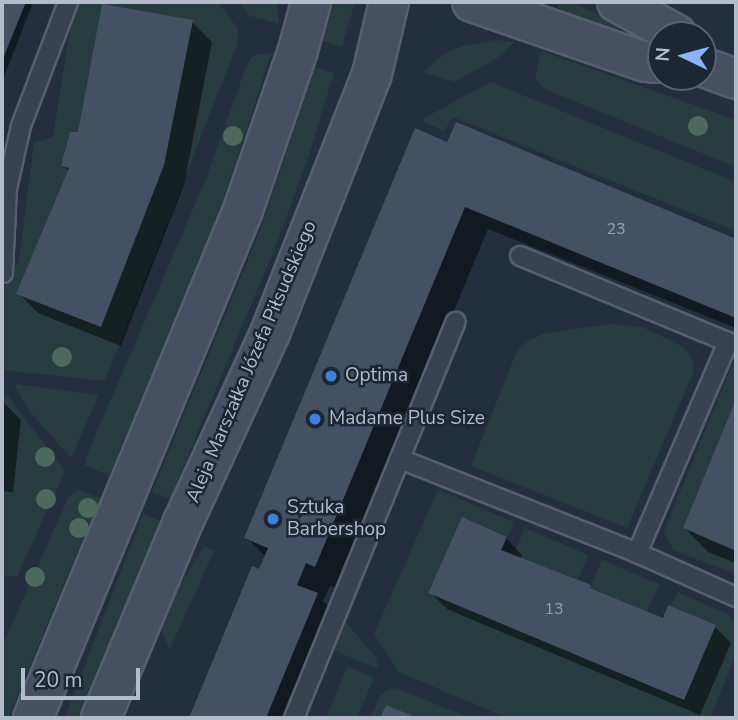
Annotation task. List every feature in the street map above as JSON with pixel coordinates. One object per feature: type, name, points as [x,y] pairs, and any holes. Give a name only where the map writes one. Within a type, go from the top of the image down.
[{"type":"street","points":[[33,718],[243,210],[298,50],[311,2]]},
{"type":"street","name":"Aleja Marszałka Józefa Piłsudskiego","points":[[101,718],[184,520],[275,320],[372,74],[389,2]]},
{"type":"street","points":[[472,2],[647,62]]},
{"type":"street","points":[[617,2],[652,21]]},
{"type":"lane","points":[[2,273],[6,189],[21,126],[68,2]]},
{"type":"lane","points":[[520,256],[728,342],[637,553]]},
{"type":"lane","points":[[294,718],[456,322]]},
{"type":"lane","points":[[400,459],[637,553],[736,597]]},
{"type":"green space","points":[[79,2],[218,2],[238,29],[237,45],[105,381],[2,370],[2,287],[11,280],[19,260],[34,142],[53,137],[71,23]]},
{"type":"green space","points":[[239,2],[277,2],[279,24],[250,16]]},
{"type":"green space","points":[[334,2],[355,2],[342,47],[322,41]]},
{"type":"green space","points":[[560,2],[570,2],[618,23],[618,29],[615,32],[556,12]]},
{"type":"green space","points":[[495,40],[515,42],[496,59],[455,82],[423,72],[444,54],[462,46]]},
{"type":"green space","points":[[541,51],[647,89],[647,91],[654,91],[736,120],[736,167],[544,89],[535,78]]},
{"type":"green space","points":[[271,54],[221,207],[109,476],[85,465],[86,457],[206,179],[247,64],[252,57]]},
{"type":"green space","points":[[315,67],[334,73],[309,155],[281,233],[170,499],[152,492],[261,228]]},
{"type":"green space","points":[[490,82],[736,182],[736,231],[453,117],[444,131],[421,120]]},
{"type":"green space","points":[[611,324],[642,327],[673,341],[686,350],[692,359],[694,371],[627,528],[471,466],[517,351],[529,340],[545,333]]},
{"type":"green space","points":[[736,356],[736,399],[683,528],[736,551],[736,574],[673,550],[664,531]]},
{"type":"green space","points":[[14,384],[99,395],[71,458],[29,411]]},
{"type":"green space","points":[[2,395],[8,396],[65,471],[17,577],[2,575]]},
{"type":"green space","points":[[78,489],[100,498],[8,718],[2,718],[2,646],[69,496]]},
{"type":"green space","points":[[438,490],[514,522],[507,537],[462,518],[428,593],[683,700],[670,606],[678,592],[727,614],[736,623],[736,654],[710,718],[507,718],[399,672],[374,634]]},
{"type":"green space","points":[[143,514],[161,521],[85,718],[65,718]]},
{"type":"green space","points":[[525,528],[589,555],[577,583],[513,556]]},
{"type":"green space","points":[[204,546],[214,551],[170,649],[160,629],[174,595]]},
{"type":"green space","points":[[602,560],[659,584],[647,612],[590,588]]},
{"type":"green space","points":[[345,621],[377,659],[378,669],[333,650]]},
{"type":"green space","points":[[347,666],[374,678],[357,718],[326,718]]},
{"type":"green space","points":[[392,688],[470,718],[418,718],[386,705],[380,718],[371,718],[380,695]]},
{"type":"building","points":[[2,2],[26,2],[2,61]]},
{"type":"building","points":[[102,4],[193,20],[164,165],[101,327],[16,294],[69,168],[61,166],[70,132],[78,132]]},
{"type":"building","points":[[456,122],[736,239],[736,318],[465,207],[315,567],[306,563],[297,585],[318,593],[266,718],[189,718],[252,566],[259,569],[268,548],[244,538],[415,128],[447,142]]},
{"type":"building","points":[[736,399],[736,551],[683,528]]},
{"type":"building","points":[[462,517],[507,537],[501,550],[591,585],[590,588],[663,618],[668,605],[716,625],[684,700],[428,593]]},
{"type":"building","points":[[386,705],[418,718],[380,718]]},
{"type":"place","name":"Optima","points":[[331,376]]},
{"type":"place","name":"Madame Plus Size","points":[[315,419]]},
{"type":"place","name":"Sztuka Barbershop","points":[[273,519]]}]
